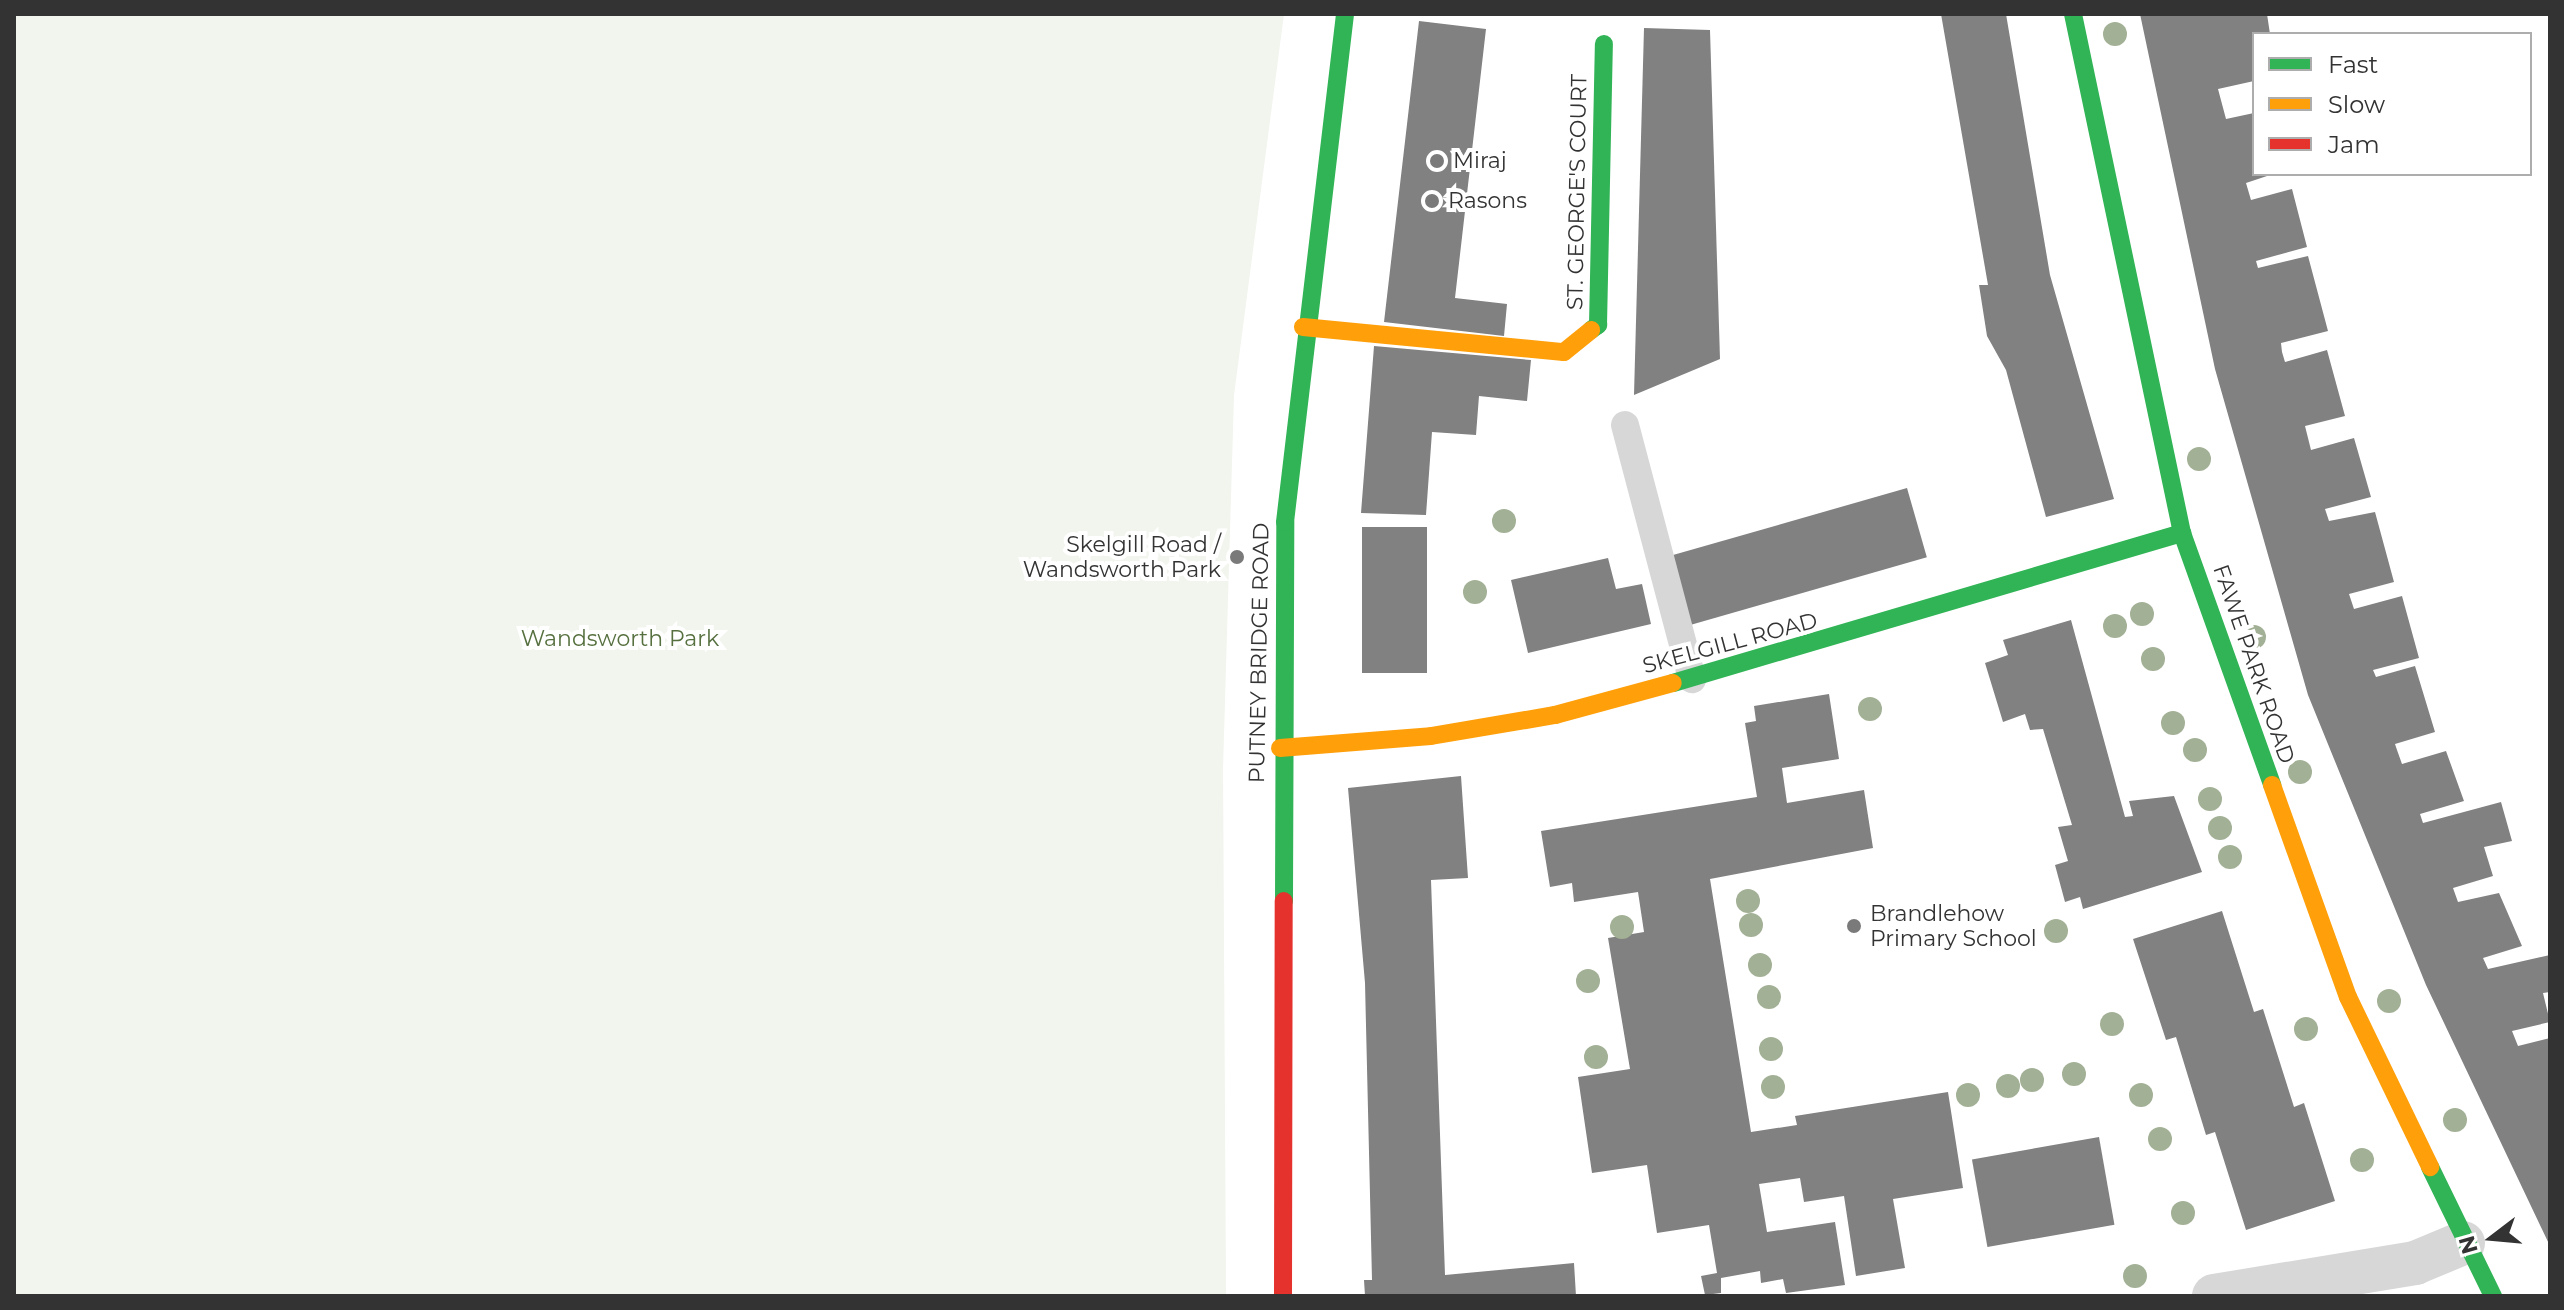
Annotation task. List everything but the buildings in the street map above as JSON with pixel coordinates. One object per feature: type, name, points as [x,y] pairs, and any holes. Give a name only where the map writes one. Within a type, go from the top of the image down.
[{"type":"street","name":"PUTNEY BRIDGE ROAD","points":[[1283,1296],[1280,748],[1285,522],[1303,327],[1345,14]]},
{"type":"street","name":"FAWE PARK ROAD","points":[[2073,14],[2182,533],[2348,997],[2463,1243],[2493,1296]]},
{"type":"street","name":"ST. GEORGE'S COURT","points":[[1303,327],[1564,352],[1598,325],[1604,44]]},
{"type":"street","name":"SKELGILL ROAD","points":[[1280,748],[1431,736],[1555,715],[1692,679],[2182,533]]},
{"type":"street","points":[[2214,1296],[2415,1263],[2463,1243]]},
{"type":"lane","points":[[1625,425],[1692,679]]},
{"type":"green space","name":"Wandsworth Park","points":[[14,14],[1284,14],[1234,395],[1223,768],[1226,1296],[14,1296]]},
{"type":"traffic: fast","points":[[1284,901],[1285,522],[1345,14]]},
{"type":"traffic: fast","points":[[2073,14],[2182,533],[2272,785]]},
{"type":"traffic: fast","points":[[1591,330],[1598,325],[1604,44]]},
{"type":"traffic: fast","points":[[1673,683],[2182,533]]},
{"type":"traffic: fast","points":[[2430,1167],[2493,1296]]},
{"type":"traffic: slow","points":[[1303,327],[1564,352],[1591,330]]},
{"type":"traffic: slow","points":[[1280,748],[1431,736],[1555,715],[1673,683]]},
{"type":"traffic: slow","points":[[2272,785],[2348,997],[2430,1167]]},
{"type":"traffic: jam","points":[[1283,1296],[1284,901]]},
{"type":"place","name":"Miraj","points":[[1437,161]]},
{"type":"place","name":"Rasons","points":[[1432,201]]},
{"type":"place","name":"Skelgill Road / Wandsworth Park","points":[[1237,557]]},
{"type":"place","name":"Brandlehow Primary School","points":[[1854,926]]}]
